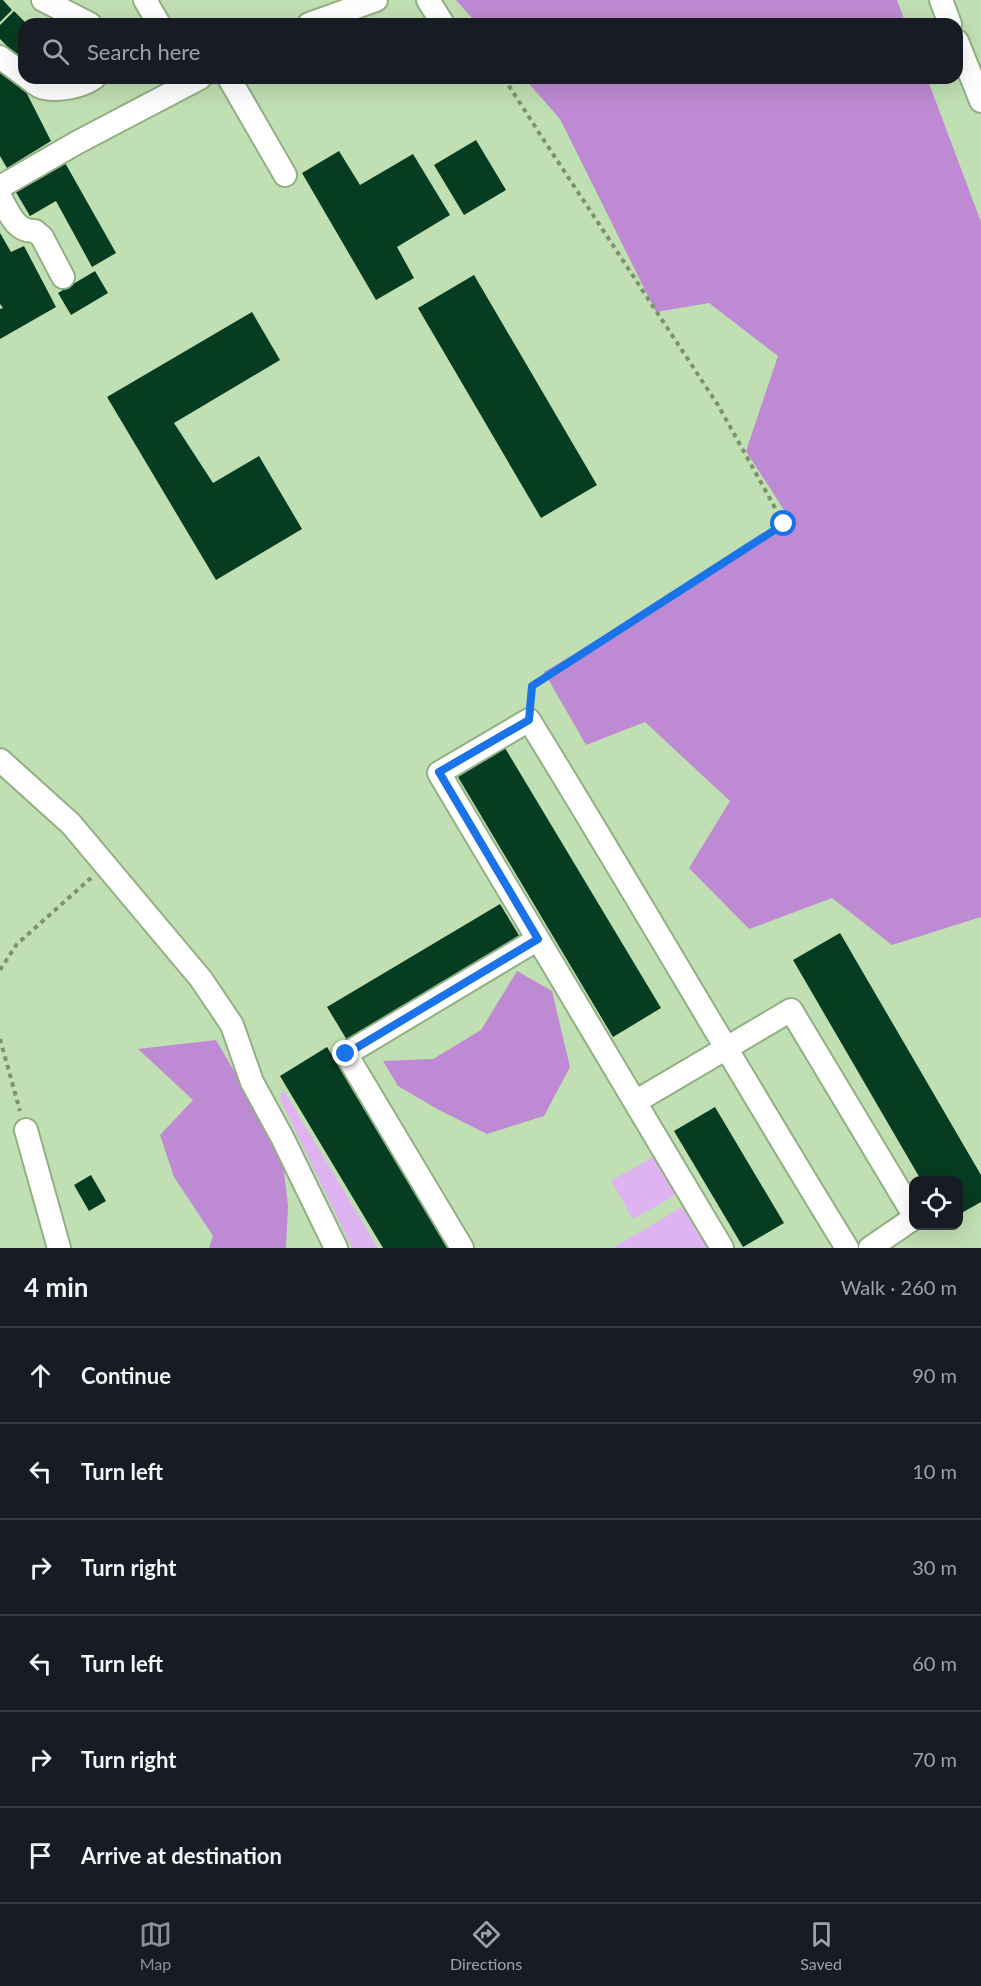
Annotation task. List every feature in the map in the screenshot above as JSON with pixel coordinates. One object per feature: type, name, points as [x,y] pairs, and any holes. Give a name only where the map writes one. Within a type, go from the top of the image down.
[{"type":"street","points":[[43,0],[78,18]]},
{"type":"street","points":[[145,0],[156,18]]},
{"type":"street","points":[[326,18],[376,0]]},
{"type":"street","points":[[428,0],[439,18]]},
{"type":"street","points":[[941,0],[948,18]]},
{"type":"street","points":[[963,56],[981,102]]},
{"type":"street","points":[[0,57],[18,70]]},
{"type":"street","points":[[36,84],[42,88],[85,84]]},
{"type":"street","points":[[0,187],[78,142],[189,84]]},
{"type":"street","points":[[232,84],[285,175]]},
{"type":"street","points":[[0,197],[19,228],[25,231],[35,231],[42,237],[63,277]]},
{"type":"street","points":[[722,1248],[439,772],[529,720],[591,820],[725,1048],[848,1248]]},
{"type":"street","points":[[0,760],[71,824],[201,979],[232,1025],[252,1082],[282,1137],[336,1248]]},
{"type":"street","points":[[462,1248],[346,1054],[538,939]]},
{"type":"street","points":[[636,1102],[791,1011],[909,1208]]},
{"type":"street","points":[[26,1130],[59,1248]]},
{"type":"street","points":[[870,1248],[909,1220]]},
{"type":"path","points":[[508,84],[718,405],[784,524],[532,686],[529,720]]},
{"type":"path","points":[[0,970],[17,944],[105,866]]},
{"type":"path","points":[[0,1039],[26,1130]]},
{"type":"shaded area","points":[[456,0],[897,0],[904,18],[472,18]]},
{"type":"shaded area","points":[[529,84],[929,84],[981,222],[981,917],[892,945],[832,898],[749,929],[689,868],[730,801],[645,722],[586,745],[544,672],[793,524],[746,451],[778,356],[709,303],[656,312],[560,119]]},
{"type":"shaded area","points":[[517,971],[552,991],[570,1067],[544,1116],[487,1134],[398,1086],[383,1061],[433,1059],[481,1030]]},
{"type":"shaded area","points":[[216,1040],[282,1153],[288,1206],[286,1248],[209,1248],[213,1236],[174,1177],[160,1135],[193,1100],[138,1049]]},
{"type":"shaded area","points":[[283,1089],[378,1248],[352,1248],[280,1099]]},
{"type":"shaded area","points":[[655,1156],[677,1194],[633,1219],[611,1181]]},
{"type":"shaded area","points":[[682,1207],[707,1248],[613,1248]]},
{"type":"building","points":[[0,0],[3,0],[12,10],[0,22]]},
{"type":"building","points":[[14,11],[21,18],[18,18],[18,57],[0,39],[0,25]]},
{"type":"building","points":[[0,71],[24,88],[51,141],[7,168],[0,156]]},
{"type":"building","points":[[476,140],[506,190],[464,215],[434,165]]},
{"type":"building","points":[[339,151],[360,185],[413,154],[450,215],[397,247],[414,278],[376,300],[302,173]]},
{"type":"building","points":[[64,161],[116,253],[92,267],[56,201],[30,216],[14,189]]},
{"type":"building","points":[[0,233],[11,252],[24,246],[56,307],[0,339],[0,309],[3,308],[0,304]]},
{"type":"building","points":[[95,271],[108,293],[71,315],[58,293]]},
{"type":"building","points":[[474,275],[597,485],[541,518],[418,308]]},
{"type":"building","points":[[252,312],[280,360],[174,423],[213,483],[259,456],[302,529],[216,580],[107,397]]},
{"type":"building","points":[[505,748],[661,1008],[613,1037],[458,777]]},
{"type":"building","points":[[500,904],[523,942],[350,1045],[327,1007]]},
{"type":"building","points":[[840,933],[981,1175],[981,1202],[963,1212],[963,1176],[919,1176],[793,960]]},
{"type":"building","points":[[327,1047],[448,1248],[383,1248],[280,1076]]},
{"type":"building","points":[[715,1107],[784,1223],[743,1247],[674,1131]]},
{"type":"building","points":[[91,1175],[106,1201],[89,1211],[74,1185]]},
{"type":"route","points":[[346,1054],[538,939],[439,772],[529,720],[532,686],[784,524]]}]
